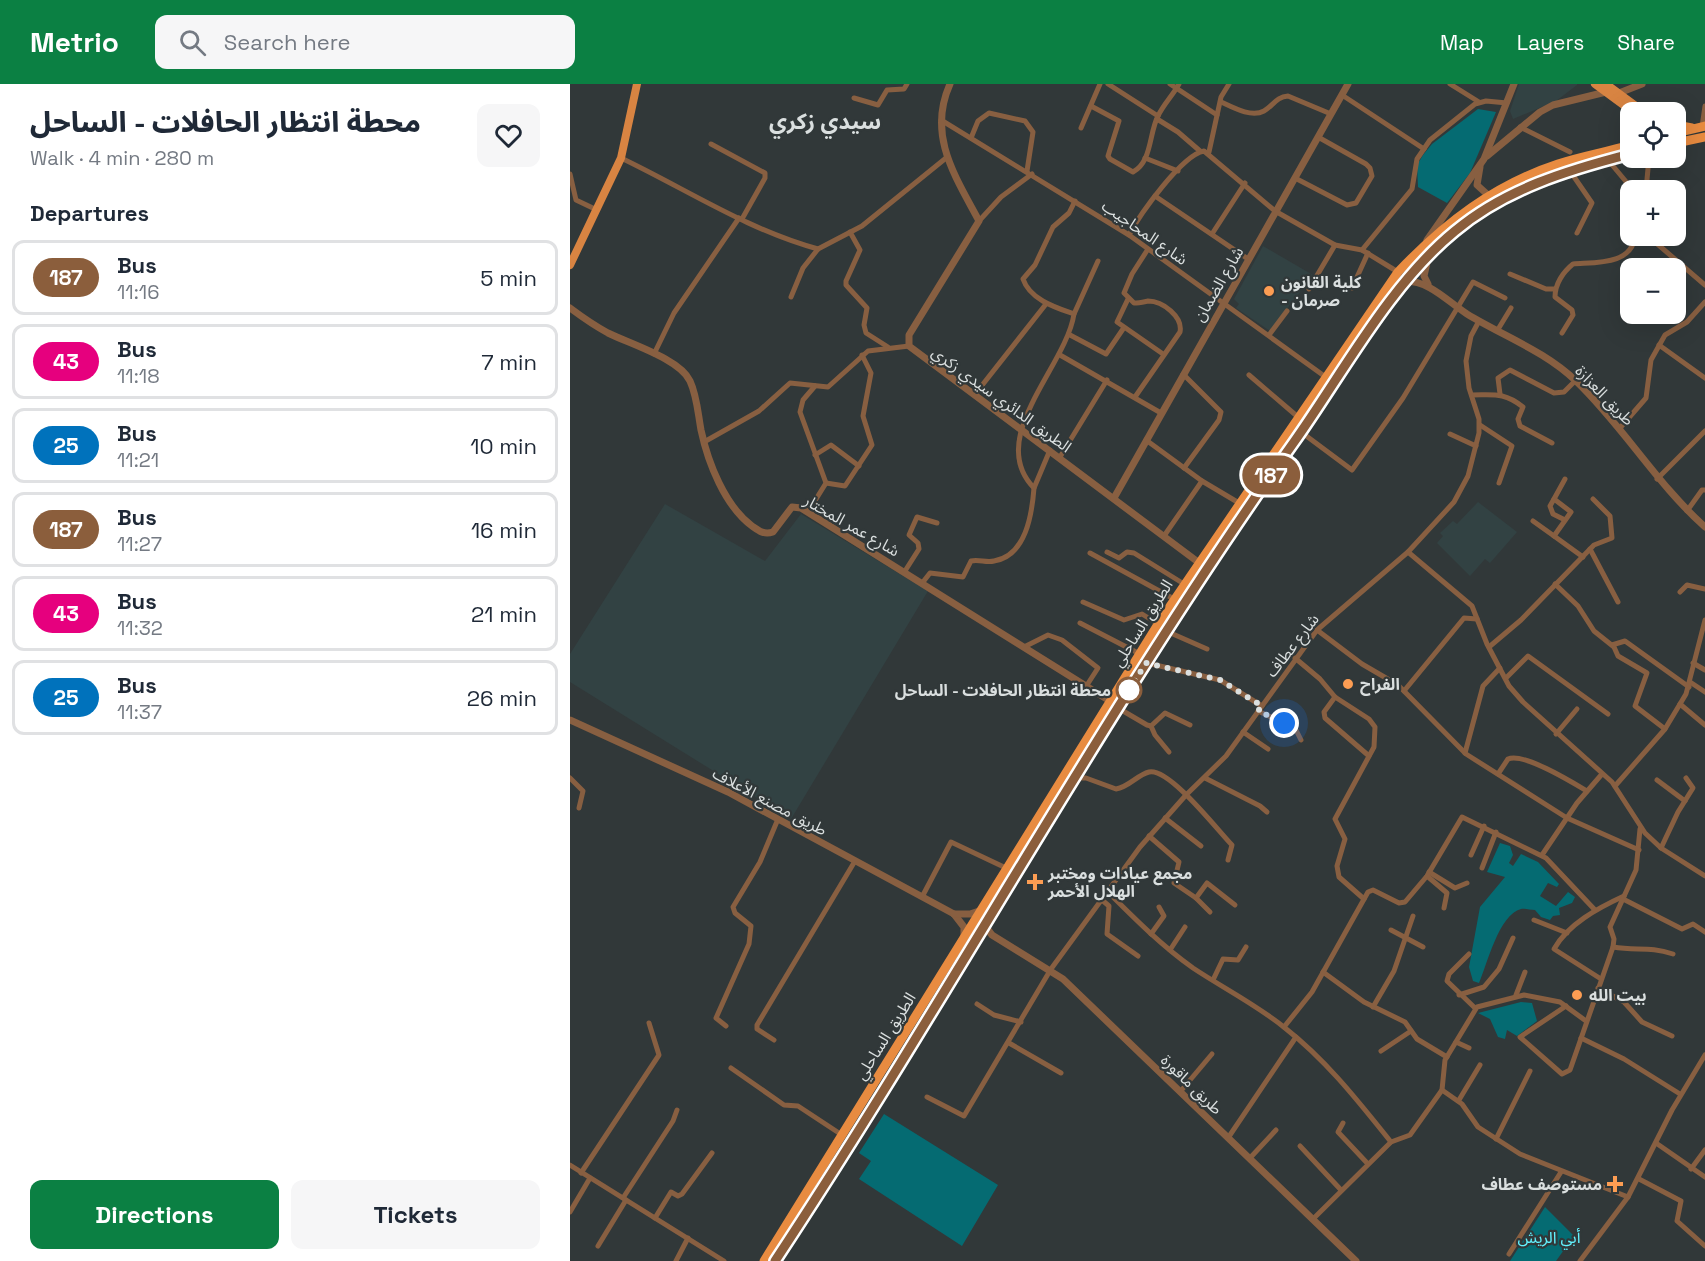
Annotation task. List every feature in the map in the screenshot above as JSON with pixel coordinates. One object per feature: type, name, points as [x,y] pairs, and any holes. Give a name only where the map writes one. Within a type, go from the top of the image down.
[{"type":"highway","points":[[1686,141],[1705,137]]},
{"type":"highway","name":"الطريق الساحلي","points":[[764,1261],[979,910],[1174,599],[1398,272],[1446,225],[1488,195],[1560,163],[1620,148]]},
{"type":"highway","name":"الطريق الساحلي","points":[[775,1261],[824,1187],[1166,631],[1405,281],[1428,256],[1467,221],[1498,201],[1570,171],[1620,157]]},
{"type":"highway","points":[[1264,466],[1274,471]]},
{"type":"highway","points":[[813,1182],[824,1187]]},
{"type":"main road","points":[[570,265],[598,211],[621,158],[637,84]]},
{"type":"main road","points":[[1595,84],[1617,92],[1629,102]]},
{"type":"street","points":[[855,98],[878,105],[887,90],[904,89],[907,84]]},
{"type":"street","points":[[950,84],[942,106],[941,141],[946,158],[979,220],[1029,172],[1033,132],[1025,121],[989,113],[978,121],[970,138]]},
{"type":"street","points":[[1081,128],[1100,84]]},
{"type":"street","points":[[1108,84],[1178,132],[1200,151],[1209,152],[1275,211],[1335,245],[1365,251],[1398,272]]},
{"type":"street","points":[[1170,84],[1178,86],[1217,115]]},
{"type":"street","points":[[1209,152],[1227,84]]},
{"type":"street","name":"شارع الضمان","points":[[1114,498],[1222,302],[1348,84]]},
{"type":"street","points":[[1450,84],[1479,102],[1507,103]]},
{"type":"street","points":[[1488,195],[1477,181],[1483,160],[1514,84]]},
{"type":"street","points":[[1617,92],[1642,84]]},
{"type":"street","points":[[1091,106],[1119,121],[1110,148],[1110,159],[1133,172],[1139,169],[1145,158],[1157,118],[1178,86]]},
{"type":"street","points":[[1422,247],[1483,160],[1520,127],[1553,105],[1607,87]]},
{"type":"street","points":[[1341,95],[1424,149]]},
{"type":"street","points":[[1221,102],[1247,112],[1261,112],[1281,97],[1288,96],[1331,114]]},
{"type":"street","points":[[1352,288],[1365,251],[1412,189],[1415,180],[1415,165],[1424,149],[1439,132],[1479,102]]},
{"type":"street","points":[[1700,127],[1705,106]]},
{"type":"street","name":"شارع المحاجيب","points":[[941,120],[1129,235],[1327,378]]},
{"type":"street","points":[[1520,127],[1570,152]]},
{"type":"street","points":[[1295,178],[1347,205],[1356,202],[1372,176],[1371,168],[1318,136]]},
{"type":"street","points":[[654,354],[674,313],[740,219],[765,175],[711,144]]},
{"type":"street","points":[[1129,235],[1155,196],[1200,151]]},
{"type":"street","points":[[621,158],[783,239],[818,249]]},
{"type":"street","points":[[790,297],[803,268],[818,249],[872,218],[946,158]]},
{"type":"street","points":[[1145,158],[1178,171]]},
{"type":"street","points":[[1608,160],[1625,180]]},
{"type":"street","points":[[1570,171],[1592,203],[1577,233]]},
{"type":"street","points":[[570,174],[576,200],[598,211]]},
{"type":"street","points":[[1212,234],[1245,183]]},
{"type":"street","points":[[1155,196],[1248,259]]},
{"type":"street","points":[[1074,314],[1046,304],[1026,286],[1023,279],[1035,265],[1053,227],[1069,213],[1075,201]]},
{"type":"street","name":"الطريق الدائري سيدي زكري","points":[[979,220],[909,335],[909,346],[915,353],[975,393],[1198,562]]},
{"type":"street","points":[[850,232],[860,250],[846,285],[867,308],[864,325],[866,333],[888,346]]},
{"type":"street","points":[[1309,289],[1335,245]]},
{"type":"street","points":[[1562,333],[1573,312],[1558,301],[1555,290],[1566,270],[1573,264],[1607,261],[1624,256],[1634,246]]},
{"type":"street","points":[[1660,246],[1705,285]]},
{"type":"street","points":[[1135,397],[1180,332],[1181,325],[1178,317],[1155,303],[1134,303],[1124,293],[1148,249]]},
{"type":"street","points":[[1428,256],[1424,276],[1432,289]]},
{"type":"street","points":[[1034,488],[1021,468],[1017,437],[1070,335],[1074,314],[1098,261]]},
{"type":"street","points":[[1510,274],[1546,289],[1555,290]]},
{"type":"street","name":"طريق العزازة","points":[[1405,281],[1419,281],[1458,309],[1542,356],[1576,380],[1620,428],[1658,479],[1687,512],[1705,527]]},
{"type":"street","points":[[1301,432],[1352,470],[1403,398],[1474,281],[1504,298]]},
{"type":"street","points":[[1128,299],[1116,320],[1123,329],[1163,354]]},
{"type":"street","points":[[1620,428],[1646,398],[1651,360],[1659,345],[1670,331],[1687,322],[1705,302]]},
{"type":"street","points":[[975,393],[1046,304]]},
{"type":"street","name":"شارع عمر المختار","points":[[570,308],[607,333],[654,354],[687,376],[694,391],[704,442],[732,506],[756,529],[768,534],[773,532],[792,507],[796,506],[923,582],[1110,701]]},
{"type":"street","points":[[1497,331],[1511,308]]},
{"type":"street","points":[[1269,335],[1287,311]]},
{"type":"street","name":"شارع عطاف","points":[[927,1097],[964,1116],[1051,969],[1149,836],[1186,795],[1205,778],[1243,732],[1317,630],[1408,552],[1454,502],[1468,476],[1480,425],[1466,362],[1471,336],[1479,321]]},
{"type":"street","points":[[1070,335],[1106,354],[1123,329]]},
{"type":"street","points":[[1659,345],[1705,378]]},
{"type":"street","points":[[704,442],[759,411],[790,383],[828,387],[862,356],[876,348],[909,346]]},
{"type":"street","points":[[1060,355],[1161,413]]},
{"type":"street","points":[[826,483],[845,486],[872,445],[863,416],[871,373],[862,356]]},
{"type":"street","points":[[1500,394],[1498,378],[1510,370],[1554,393],[1564,392],[1576,380]]},
{"type":"street","points":[[1183,374],[1221,412],[1218,420],[1184,468]]},
{"type":"street","points":[[1249,375],[1298,417]]},
{"type":"street","points":[[1060,457],[1107,380]]},
{"type":"street","points":[[815,386],[803,400],[800,412],[826,483]]},
{"type":"street","points":[[1472,395],[1500,394],[1523,407],[1518,419],[1520,426],[1552,443]]},
{"type":"street","points":[[1480,425],[1512,446],[1499,483]]},
{"type":"street","points":[[1658,479],[1705,431]]},
{"type":"street","points":[[1450,434],[1476,446]]},
{"type":"street","points":[[1146,440],[1202,481],[1239,503]]},
{"type":"street","points":[[815,455],[831,445],[859,466]]},
{"type":"street","points":[[923,582],[930,573],[963,577],[971,561],[996,561],[1016,549],[1024,537],[1034,488],[1050,450]]},
{"type":"street","points":[[1565,479],[1550,506],[1553,514],[1565,520]]},
{"type":"street","points":[[1164,536],[1202,481]]},
{"type":"street","points":[[808,512],[826,483]]},
{"type":"street","points":[[1687,512],[1702,490],[1705,490]]},
{"type":"street","points":[[1554,499],[1571,512],[1554,536]]},
{"type":"street","points":[[1489,647],[1521,620],[1590,549],[1597,543],[1609,540],[1613,534],[1608,513],[1593,499]]},
{"type":"street","points":[[905,571],[919,549],[918,543],[909,535],[917,517],[937,523]]},
{"type":"street","points":[[1533,521],[1583,557]]},
{"type":"street","points":[[1590,549],[1618,602]]},
{"type":"street","points":[[1107,552],[1119,558],[1127,552],[1134,553],[1184,584]]},
{"type":"street","points":[[1408,552],[1472,606],[1500,668],[1523,702],[1615,786],[1640,829],[1662,848],[1705,876]]},
{"type":"street","points":[[1090,553],[1174,599]]},
{"type":"street","points":[[1555,584],[1578,606],[1601,639],[1612,645],[1620,657],[1647,673],[1635,706],[1665,729]]},
{"type":"street","points":[[1680,592],[1687,585],[1705,589]]},
{"type":"street","points":[[1083,602],[1124,620],[1142,614],[1158,624]]},
{"type":"street","points":[[1404,691],[1464,618],[1477,619]]},
{"type":"street","points":[[1615,786],[1665,729],[1680,704],[1689,684],[1705,620]]},
{"type":"street","points":[[1080,623],[1140,654]]},
{"type":"street","points":[[1317,630],[1404,691],[1465,753],[1567,818],[1640,850]]},
{"type":"street","points":[[1166,631],[1207,649]]},
{"type":"street","points":[[1026,646],[1048,635],[1062,640],[1098,668],[1086,685]]},
{"type":"street","points":[[1612,645],[1624,641],[1705,692]]},
{"type":"street","points":[[1506,678],[1528,656],[1608,714]]},
{"type":"street","points":[[1295,658],[1316,675],[1335,697],[1374,724],[1375,742],[1335,819],[1346,839],[1337,867],[1339,877],[1364,899]]},
{"type":"street","points":[[1146,663],[1220,680],[1260,708],[1295,728],[1301,740]]},
{"type":"street","points":[[1693,663],[1705,669]]},
{"type":"street","points":[[1465,753],[1483,686],[1500,668]]},
{"type":"street","points":[[1335,697],[1324,712],[1324,718],[1369,756]]},
{"type":"street","points":[[1680,704],[1705,725]]},
{"type":"street","points":[[1118,708],[1151,726],[1155,735],[1169,752]]},
{"type":"street","points":[[1556,734],[1577,709]]},
{"type":"street","points":[[1151,726],[1165,713],[1190,725]]},
{"type":"street","name":"طريق مصنع الأعلاف","points":[[570,720],[728,792],[954,914]]},
{"type":"street","points":[[1243,732],[1268,749]]},
{"type":"street","points":[[1498,774],[1508,759],[1518,758],[1555,773],[1587,790]]},
{"type":"street","points":[[1064,776],[1086,778],[1116,789],[1153,772],[1186,795],[1210,818],[1232,845],[1228,860]]},
{"type":"street","points":[[1542,855],[1587,790],[1602,774]]},
{"type":"street","points":[[570,778],[579,784],[583,791],[579,808]]},
{"type":"street","points":[[1205,778],[1260,806],[1267,812]]},
{"type":"street","points":[[1662,848],[1693,788],[1686,778]]},
{"type":"street","points":[[1657,780],[1685,801]]},
{"type":"street","points":[[1284,1027],[1309,998],[1370,891],[1373,890],[1404,903],[1428,874],[1459,819],[1466,817],[1542,855],[1595,910]]},
{"type":"street","points":[[1165,818],[1201,846]]},
{"type":"street","points":[[726,1026],[716,1018],[749,944],[751,926],[735,913],[733,907],[760,862],[778,819]]},
{"type":"street","points":[[1471,855],[1484,826]]},
{"type":"street","points":[[1566,1006],[1521,1035],[1521,1038],[1557,1072],[1564,1074],[1570,1070],[1613,947],[1614,939],[1610,927],[1636,870],[1640,850],[1640,829]]},
{"type":"street","points":[[1482,868],[1496,832]]},
{"type":"street","points":[[1149,836],[1179,862],[1174,883],[1196,898],[1210,912]]},
{"type":"street","points":[[922,897],[951,842],[1006,868]]},
{"type":"street","points":[[774,1040],[757,1029],[757,1025],[855,861]]},
{"type":"street","points":[[1428,874],[1455,888],[1467,883]]},
{"type":"street","points":[[1428,874],[1447,893],[1444,908]]},
{"type":"street","points":[[1196,898],[1207,883],[1235,904]]},
{"type":"street","points":[[1108,892],[1150,934],[1170,950],[1296,1037],[1338,1077],[1391,1142]]},
{"type":"street","points":[[1601,979],[1554,951],[1567,933],[1595,910],[1624,898]]},
{"type":"street","points":[[1624,898],[1682,929],[1693,924],[1705,932]]},
{"type":"street","points":[[1102,900],[1109,906],[1107,934],[1138,956]]},
{"type":"street","points":[[1150,934],[1164,916],[1159,908]]},
{"type":"street","points":[[954,914],[970,914],[979,910]]},
{"type":"street","points":[[954,914],[964,927],[963,939]]},
{"type":"street","points":[[1373,1007],[1394,971],[1413,916]]},
{"type":"street","points":[[1534,920],[1567,933]]},
{"type":"street","name":"طريق ماقورة","points":[[985,926],[989,933],[999,940],[1051,969],[1356,1261]]},
{"type":"street","points":[[1170,950],[1185,927]]},
{"type":"street","points":[[1391,930],[1423,947]]},
{"type":"street","name":"طريق ماقورة","points":[[977,940],[985,936],[999,940]]},
{"type":"street","points":[[1459,995],[1484,987],[1498,971],[1513,938]]},
{"type":"street","points":[[1213,980],[1223,959],[1238,960],[1246,947]]},
{"type":"street","points":[[1613,947],[1641,950],[1649,947],[1673,954]]},
{"type":"street","points":[[1469,954],[1447,976],[1448,984],[1475,1008]]},
{"type":"street","points":[[1323,972],[1373,1007],[1405,1022],[1417,1039],[1447,1057]]},
{"type":"street","points":[[1516,995],[1525,972]]},
{"type":"street","points":[[1598,988],[1624,1002],[1642,1022],[1672,1036]]},
{"type":"street","points":[[1312,1219],[1391,1142],[1408,1136],[1442,1090],[1442,1068],[1475,1008],[1516,995],[1558,1002],[1586,1021]]},
{"type":"street","points":[[977,1004],[994,1015],[1021,1022]]},
{"type":"street","points":[[581,1173],[659,1055],[649,1023]]},
{"type":"street","points":[[1381,1051],[1411,1031]]},
{"type":"street","points":[[1228,1138],[1296,1037]]},
{"type":"street","points":[[1581,1038],[1624,1059],[1680,1094]]},
{"type":"street","points":[[1456,1042],[1469,1048]]},
{"type":"street","points":[[1009,1043],[1061,1073]]},
{"type":"street","points":[[1180,1092],[1212,1054]]},
{"type":"street","points":[[1580,1261],[1639,1179],[1680,1094],[1705,1054]]},
{"type":"street","points":[[1459,1100],[1480,1065]]},
{"type":"street","points":[[731,1068],[784,1105],[798,1106],[842,1135]]},
{"type":"street","points":[[1496,1139],[1530,1071]]},
{"type":"street","points":[[1442,1090],[1459,1100],[1474,1123],[1526,1158],[1628,1197]]},
{"type":"street","points":[[598,1246],[673,1121],[677,1110]]},
{"type":"street","points":[[1343,1124],[1338,1132],[1368,1164]]},
{"type":"street","points":[[1250,1158],[1275,1130]]},
{"type":"street","points":[[1656,1143],[1705,1177]]},
{"type":"street","points":[[1300,1146],[1341,1190]]},
{"type":"street","points":[[1691,1169],[1705,1150]]},
{"type":"street","points":[[655,1218],[671,1192],[678,1196],[682,1194],[712,1153]]},
{"type":"street","points":[[570,1165],[724,1261]]},
{"type":"street","points":[[1509,1254],[1562,1172]]},
{"type":"street","points":[[570,1212],[590,1178]]},
{"type":"street","points":[[1639,1179],[1682,1201],[1677,1221],[1705,1246]]},
{"type":"street","points":[[676,1261],[688,1238]]},
{"type":"shaded area","points":[[1519,84],[1577,85],[1556,101],[1513,119],[1510,111]]},
{"type":"shaded area","name":"كلية القانون - صرمان","points":[[1263,246],[1313,275],[1270,331],[1236,308],[1239,304],[1234,299]]},
{"type":"shaded area","points":[[1478,502],[1517,532],[1490,563],[1485,559],[1470,576],[1437,543],[1443,536],[1440,533],[1453,521],[1457,524]]},
{"type":"shaded area","points":[[665,504],[765,561],[801,514],[928,591],[791,819],[570,682],[570,654]]},
{"type":"green space","points":[[1478,109],[1496,112],[1470,173],[1447,203],[1418,187],[1417,165],[1432,144]]},
{"type":"green space","points":[[1500,843],[1510,846],[1513,855],[1509,863],[1513,866],[1521,854],[1538,862],[1559,884],[1557,887],[1548,883],[1540,896],[1556,906],[1568,892],[1575,897],[1572,903],[1559,908],[1560,915],[1553,916],[1550,920],[1541,917],[1535,910],[1522,909],[1513,913],[1500,930],[1479,983],[1473,981],[1469,967],[1480,907],[1505,877],[1487,872]]},
{"type":"green space","points":[[1521,1002],[1532,1003],[1537,1021],[1517,1036],[1507,1030],[1505,1039],[1498,1037],[1490,1019],[1478,1013]]},
{"type":"green space","points":[[884,1114],[998,1185],[962,1246],[859,1179],[871,1161],[859,1153]]},
{"type":"green space","name":"أبي الريش","points":[[1545,1207],[1574,1236],[1556,1261],[1510,1261]]},
{"type":"bus line","name":"187","points":[[775,1261],[836,1168],[1181,608],[1405,281],[1428,256],[1467,221],[1498,201],[1560,174],[1620,157]]},
{"type":"place","name":"كلية القانون - صرمان","points":[[1269,291]]},
{"type":"place","name":"الفراح","points":[[1348,684]]},
{"type":"place","name":"محطة انتظار الحافلات - الساحل","points":[[1129,690]]},
{"type":"place","name":"مجمع عيادات ومختبر الهلال الأحمر","points":[[1035,882]]},
{"type":"place","name":"بيت الله","points":[[1577,995]]},
{"type":"place","name":"مستوصف عطاف","points":[[1615,1184]]},
{"type":"district","name":"سيدي زكري","points":[[825,121]]},
{"type":"route","points":[[1129,690],[1146,663],[1184,670],[1230,684],[1262,706],[1258,711],[1270,719],[1284,723]]}]
